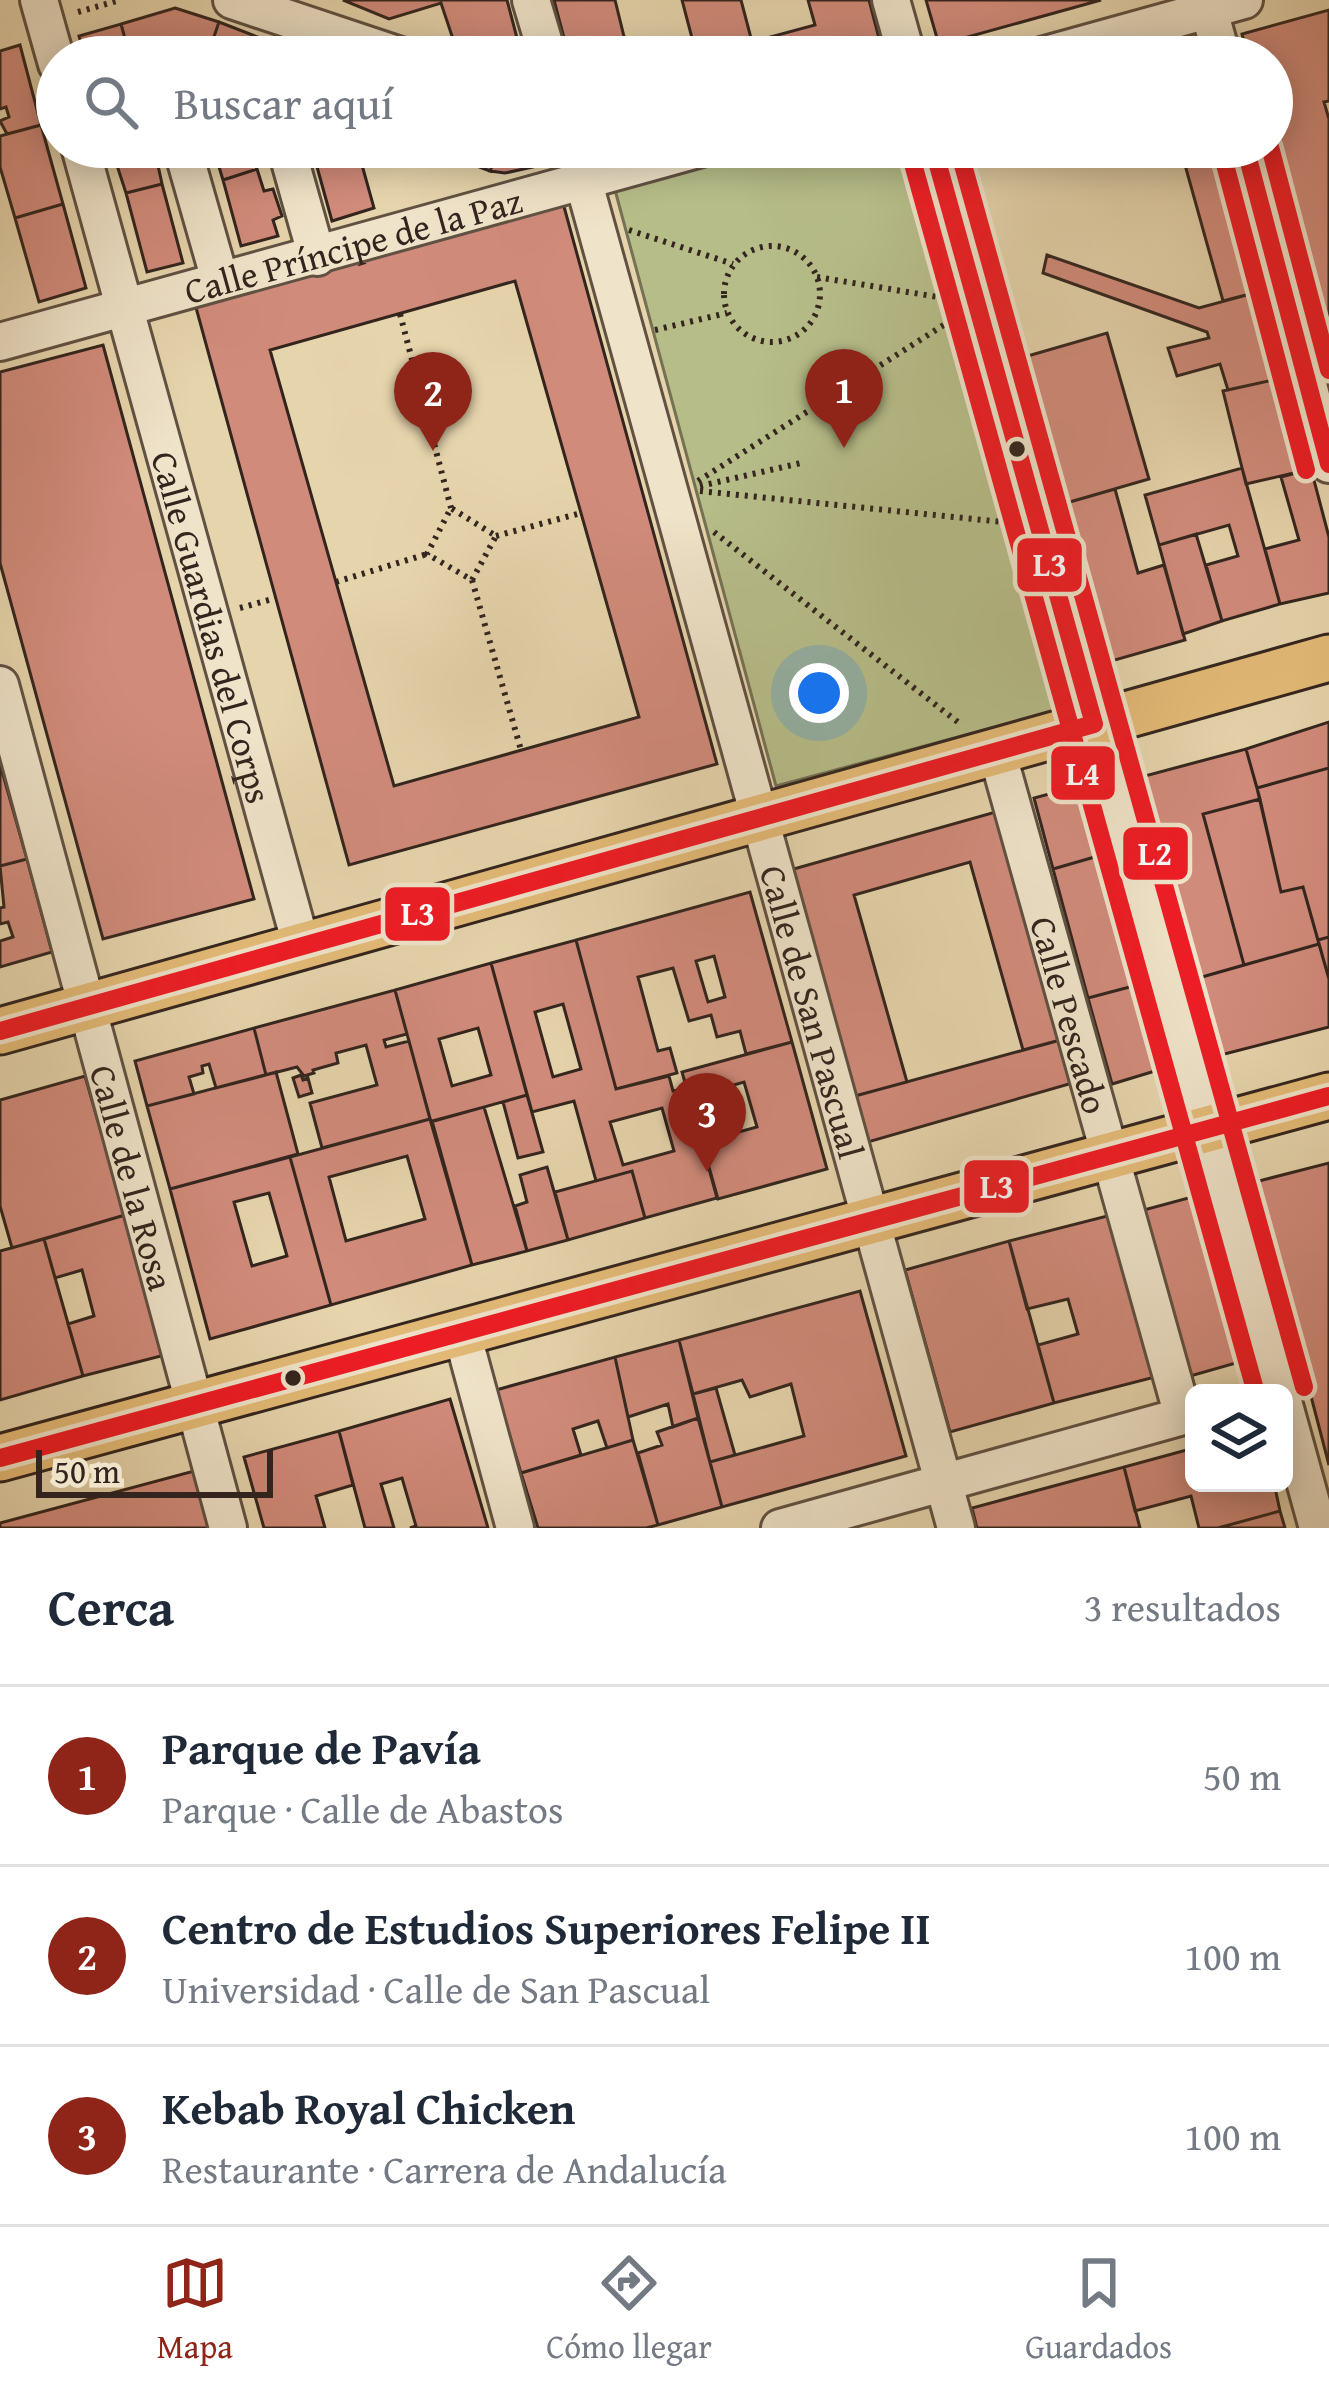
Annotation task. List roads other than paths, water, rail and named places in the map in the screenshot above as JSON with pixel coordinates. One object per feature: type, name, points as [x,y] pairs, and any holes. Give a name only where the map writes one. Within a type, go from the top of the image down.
[{"type":"main road","points":[[0,1031],[759,818],[980,739],[1094,724],[1329,658]]},
{"type":"main road","points":[[0,1459],[1329,1096]]},
{"type":"street","points":[[39,0],[49,36]]},
{"type":"street","points":[[232,0],[340,36]]},
{"type":"street","points":[[531,0],[542,36]]},
{"type":"street","points":[[891,0],[901,36]]},
{"type":"street","points":[[1109,36],[1220,3],[1221,36]]},
{"type":"street","name":"Calle Guardias del Corps","points":[[86,168],[302,948]]},
{"type":"street","points":[[188,168],[220,280]]},
{"type":"street","points":[[292,168],[316,257]]},
{"type":"street","name":"Calle Príncipe de la Paz","points":[[0,342],[316,257],[564,168]]},
{"type":"street","name":"Calle de San Pascual","points":[[579,168],[956,1528]]},
{"type":"street","points":[[939,168],[1274,1384]]},
{"type":"street","points":[[1251,168],[1329,464]]},
{"type":"street","name":"Calle de la Rosa","points":[[0,685],[228,1528]]},
{"type":"street","name":"Calle Pescado","points":[[980,739],[1185,1401]]},
{"type":"street","points":[[462,1333],[514,1528]]},
{"type":"street","points":[[780,1528],[1185,1415]]},
{"type":"street","points":[[1293,1447],[1318,1528]]},
{"type":"place","name":"Parque de Pavía","points":[[844,448]]},
{"type":"place","name":"Centro de Estudios Superiores Felipe II","points":[[433,451]]},
{"type":"place","name":"Kebab Royal Chicken","points":[[707,1172]]}]
